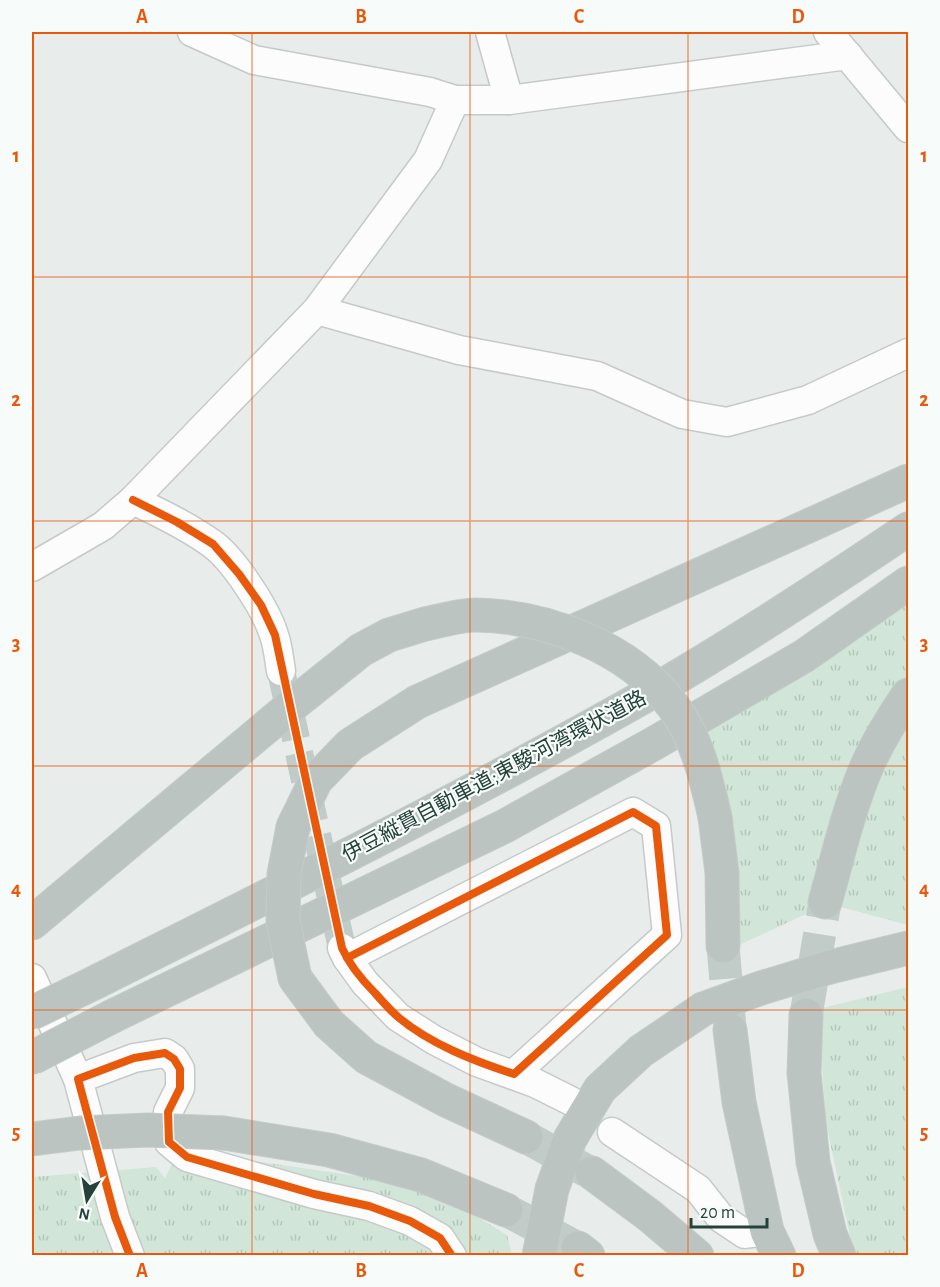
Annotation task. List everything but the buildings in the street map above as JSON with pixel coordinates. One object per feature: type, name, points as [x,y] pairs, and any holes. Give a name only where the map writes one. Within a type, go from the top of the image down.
[{"type":"highway","points":[[526,1137],[446,1100],[366,1057],[328,1024],[295,978],[283,921],[284,874],[293,827],[316,780],[350,745],[417,702],[909,482]]},
{"type":"highway","name":"伊豆縦貫自動車道;東駿河湾環状道路","points":[[32,1013],[436,811],[637,701],[806,598],[909,529]]},
{"type":"highway","name":"伊豆縦貫自動車道;東駿河湾環状道路","points":[[32,1058],[113,1016],[506,825],[653,744],[804,656],[909,583]]},
{"type":"highway","points":[[37,919],[296,702],[361,651],[389,635],[425,624],[473,615],[514,619],[561,629],[600,647],[629,664],[656,686],[674,707],[705,772],[715,817],[722,873],[723,946]]},
{"type":"highway","points":[[825,902],[852,804],[868,765],[891,720],[909,695]]},
{"type":"highway","points":[[539,1256],[552,1189],[570,1139],[600,1089],[641,1051],[703,1009],[830,967],[909,948]]},
{"type":"highway","points":[[806,1015],[804,1073],[813,1162],[831,1234],[839,1256]]},
{"type":"highway","points":[[730,1030],[739,1102],[773,1243]]},
{"type":"highway","points":[[32,1139],[80,1133],[147,1130],[224,1133],[329,1150],[421,1175],[506,1210]]},
{"type":"highway","points":[[592,1173],[650,1216],[697,1256]]},
{"type":"street","points":[[192,32],[255,60],[430,92],[455,100],[509,100],[848,55]]},
{"type":"street","points":[[490,32],[509,100]]},
{"type":"street","points":[[828,32],[909,128]]},
{"type":"street","points":[[32,567],[103,526],[134,500],[317,310],[428,160],[455,100]]},
{"type":"street","points":[[317,310],[459,350],[597,376],[682,414],[727,422],[808,400],[909,353]]},
{"type":"street","points":[[134,500],[213,544],[239,574],[261,605],[274,636],[281,671]]},
{"type":"street","points":[[514,1074],[667,935],[656,826],[633,812],[345,953],[364,983],[398,1017],[434,1040],[477,1062],[514,1074],[572,1101]]},
{"type":"street","points":[[32,978],[78,1078],[115,1216],[130,1256]]},
{"type":"street","points":[[78,1078],[134,1058],[165,1053],[174,1059],[180,1068],[180,1088],[168,1112],[169,1142],[187,1157],[314,1194],[369,1206],[410,1221],[440,1238],[452,1256]]},
{"type":"street","points":[[612,1132],[698,1189],[721,1218],[745,1234],[773,1243]]},
{"type":"green space","points":[[908,597],[908,685],[806,914],[737,946],[706,731]]},
{"type":"green space","points":[[908,698],[908,925],[837,906],[857,825]]},
{"type":"green space","points":[[908,987],[908,1255],[854,1255],[826,1123],[818,1009]]},
{"type":"green space","points":[[179,1150],[427,1186],[507,1235],[512,1255],[32,1256],[32,1177],[156,1167],[165,1178]]},
{"type":"tunnel","points":[[281,671],[342,948]]},
{"type":"tunnel","points":[[806,1015],[825,902]]},
{"type":"tunnel","points":[[723,946],[730,1028]]},
{"type":"tunnel","points":[[526,1137],[587,1171]]},
{"type":"tunnel","points":[[506,1210],[578,1248]]},
{"type":"cycle path","points":[[133,500],[177,522],[213,544],[239,574],[261,605],[275,635],[342,948],[345,955],[349,961],[365,983],[411,1027],[468,1057],[514,1074],[667,935],[656,826],[633,812],[347,958]]},
{"type":"cycle path","points":[[130,1256],[115,1217],[78,1079],[134,1058],[165,1053],[174,1059],[180,1069],[180,1088],[168,1112],[169,1142],[187,1157],[314,1194],[369,1206],[410,1221],[440,1238],[452,1256]]}]
